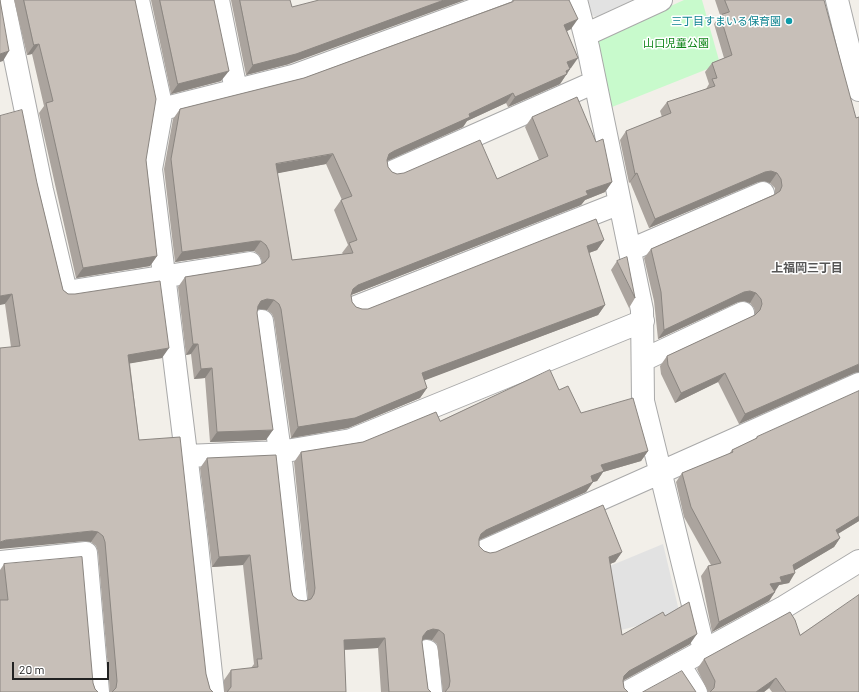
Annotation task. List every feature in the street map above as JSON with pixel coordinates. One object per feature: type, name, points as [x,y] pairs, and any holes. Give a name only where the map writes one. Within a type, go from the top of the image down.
[{"type":"street","points":[[3,0],[42,190],[66,292],[250,263]]},
{"type":"street","points":[[138,0],[162,109],[151,169],[213,692]]},
{"type":"street","points":[[218,0],[236,90]]},
{"type":"street","points":[[162,109],[292,76],[501,0]]},
{"type":"street","points":[[576,0],[596,82],[642,310],[644,401],[704,650]]},
{"type":"street","points":[[585,35],[661,0]]},
{"type":"street","points":[[837,0],[859,90]]},
{"type":"street","points":[[392,172],[596,82]]},
{"type":"street","points":[[630,250],[763,193]]},
{"type":"street","points":[[356,307],[620,203]]},
{"type":"street","points":[[643,360],[744,313]]},
{"type":"street","points":[[262,321],[280,452],[296,599]]},
{"type":"street","points":[[186,456],[280,452],[351,440],[643,321]]},
{"type":"street","points":[[484,551],[859,384]]},
{"type":"street","points":[[0,562],[86,553],[98,692]]},
{"type":"street","points":[[628,692],[784,607],[859,561]]},
{"type":"street","points":[[427,651],[431,692]]},
{"type":"street","points":[[679,664],[696,692]]},
{"type":"green space","name":"山口児童公園","points":[[684,0],[702,0],[720,64],[612,107],[598,41],[600,38]]},
{"type":"shaded area","points":[[588,0],[633,0],[596,17],[592,15]]},
{"type":"shaded area","points":[[663,544],[680,615],[617,631],[605,568]]},
{"type":"building","points":[[0,0],[9,51],[0,54]]},
{"type":"building","points":[[24,0],[135,0],[156,99],[146,160],[157,256],[83,268],[46,103],[53,101],[39,44],[34,45]]},
{"type":"building","points":[[160,0],[214,0],[229,71],[178,84]]},
{"type":"building","points":[[240,0],[290,0],[292,7],[319,0],[444,0],[296,54],[253,65]]},
{"type":"building","points":[[515,0],[569,0],[578,19],[564,25],[578,58],[567,62],[570,69],[566,71],[567,74],[515,97],[513,93],[469,114],[470,117],[394,151],[389,154],[387,160],[388,167],[392,172],[397,174],[404,173],[480,140],[497,179],[548,156],[532,117],[577,97],[596,142],[603,139],[612,182],[586,191],[588,195],[358,285],[353,289],[351,295],[352,302],[356,307],[368,309],[596,219],[604,240],[587,246],[605,305],[422,373],[427,388],[355,418],[298,427],[281,309],[279,304],[274,300],[267,299],[261,301],[258,306],[257,313],[273,430],[217,432],[212,368],[201,369],[198,344],[193,344],[185,277],[259,265],[265,262],[269,257],[269,251],[266,245],[261,241],[256,241],[182,252],[171,159],[180,109],[304,78]],"holes":[[[333,154],[352,196],[341,200],[357,240],[349,243],[353,253],[292,260],[276,164]]]},
{"type":"building","points":[[725,0],[824,0],[856,118],[859,117],[859,364],[745,414],[725,373],[681,393],[668,365],[667,356],[755,315],[760,310],[762,304],[761,299],[756,293],[750,291],[744,292],[664,330],[661,292],[651,249],[774,195],[780,191],[782,186],[781,179],[777,173],[771,171],[765,172],[655,219],[637,173],[635,174],[626,131],[671,113],[667,102],[715,86],[712,79],[717,78],[712,63],[732,55],[720,15],[729,12]]},
{"type":"building","points":[[22,110],[37,183],[63,290],[68,294],[75,294],[160,281],[169,348],[128,355],[139,440],[180,437],[206,674],[210,689],[213,692],[112,692],[116,688],[117,681],[105,542],[103,536],[98,532],[92,531],[6,540],[0,542],[0,348],[20,346],[12,294],[0,296],[0,116]]},
{"type":"building","points":[[627,257],[635,298],[617,261]]},
{"type":"building","points":[[550,370],[559,390],[568,386],[581,413],[633,398],[648,451],[601,465],[604,471],[591,476],[593,482],[486,530],[481,534],[479,546],[484,551],[490,553],[496,552],[603,505],[622,552],[609,557],[622,635],[663,612],[665,616],[689,602],[697,634],[629,671],[624,676],[623,681],[624,688],[628,692],[445,692],[449,687],[450,681],[444,634],[439,630],[433,629],[427,631],[423,636],[422,642],[428,689],[431,692],[389,692],[385,638],[344,640],[346,692],[227,692],[231,687],[231,670],[258,667],[257,659],[262,659],[250,555],[219,557],[207,458],[276,455],[291,590],[293,596],[298,600],[305,601],[311,599],[315,588],[301,452],[363,442],[436,412],[440,421]]},
{"type":"building","points":[[859,391],[859,516],[836,530],[840,538],[793,565],[795,573],[780,577],[782,582],[770,584],[775,592],[719,622],[708,566],[721,563],[691,507],[682,473],[733,452],[732,450],[757,437]]},
{"type":"building","points":[[82,557],[93,683],[98,692],[0,692],[0,600],[8,600],[4,564]]},
{"type":"building","points":[[859,595],[859,692],[786,692],[776,678],[756,692],[710,692],[714,688],[715,681],[704,659],[790,612],[795,620],[800,635]]},
{"type":"building","points":[[682,671],[696,692],[643,692]]},
{"type":"place","name":"三丁目すまいる保育園","points":[[789,21]]},
{"type":"district","name":"上福岡三丁目","points":[[807,268]]}]
